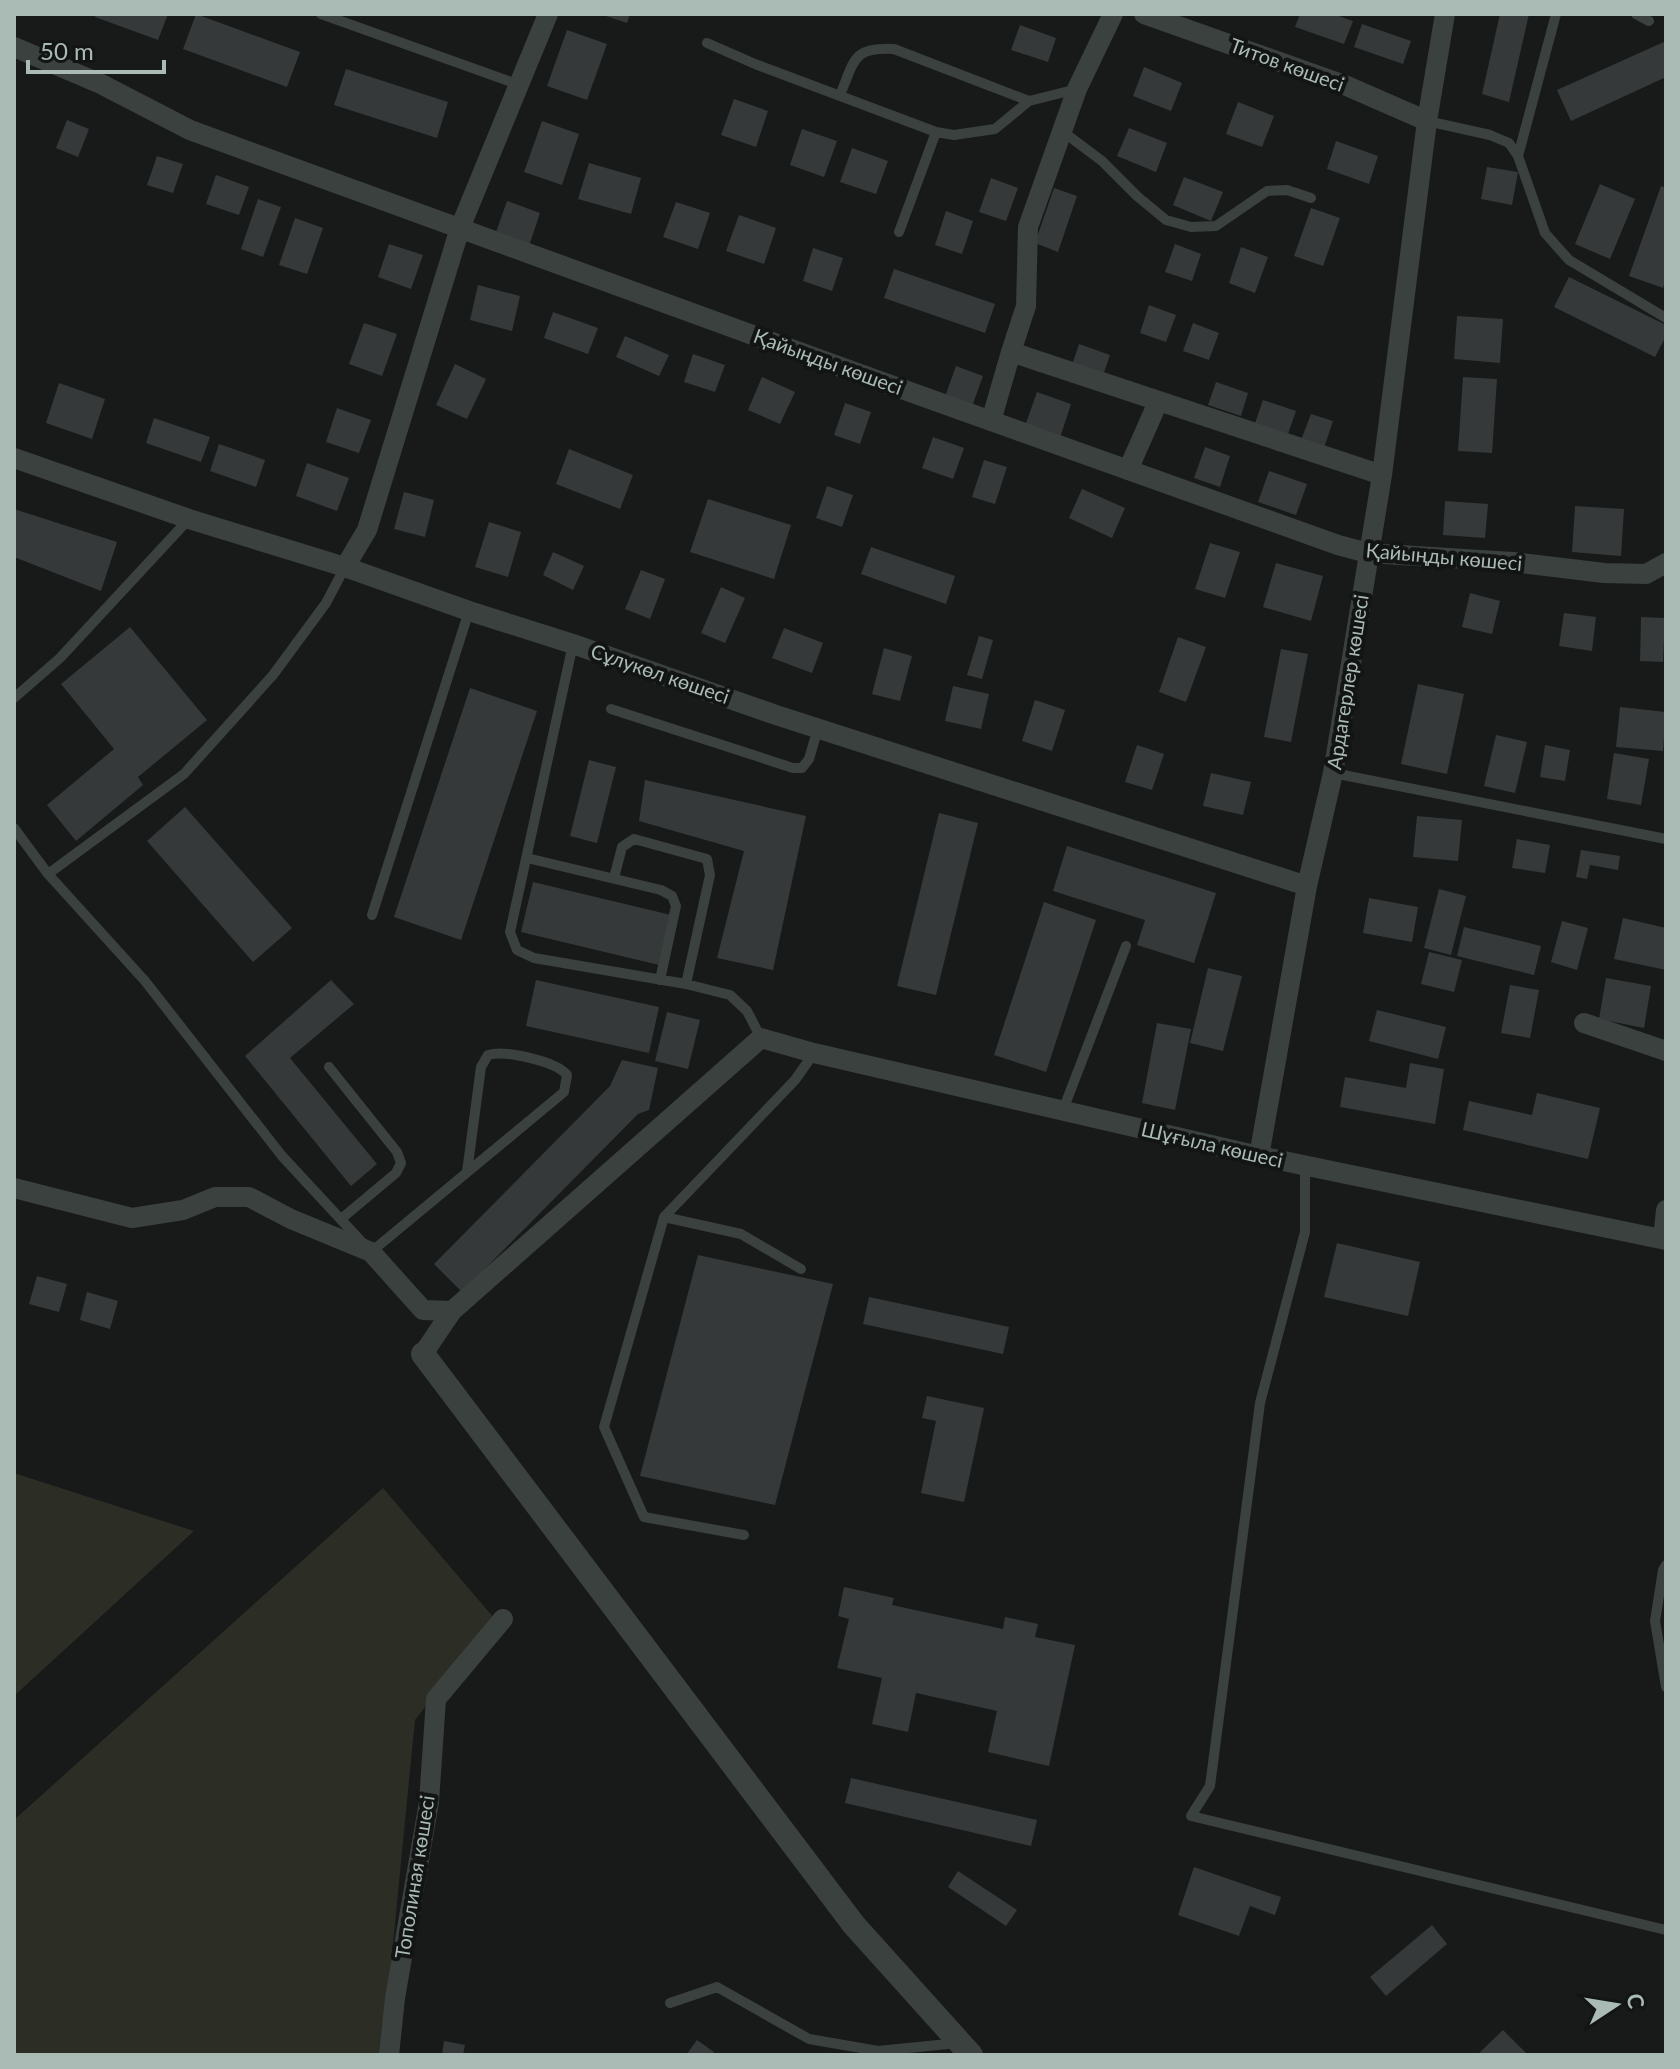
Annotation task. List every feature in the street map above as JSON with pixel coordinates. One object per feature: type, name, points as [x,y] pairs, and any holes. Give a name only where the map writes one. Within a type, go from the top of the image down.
[{"type":"street","points":[[345,567],[367,530],[460,228],[548,14]]},
{"type":"street","points":[[991,421],[1026,306],[1028,227],[1077,89],[1113,14]]},
{"type":"street","name":"Титов көшесі","points":[[1144,14],[1347,86],[1427,121]]},
{"type":"street","name":"Ардагерлер көшесі","points":[[1259,1156],[1307,886],[1333,773],[1382,475],[1427,121],[1445,14]]},
{"type":"street","name":"Қайыңды көшесі","points":[[14,47],[101,84],[190,130],[1338,545],[1368,553],[1513,562],[1656,576],[1666,563]]},
{"type":"street","points":[[1011,352],[1382,475]]},
{"type":"street","points":[[1128,470],[1158,402]]},
{"type":"street","name":"Сұлукөл көшесі","points":[[14,458],[818,728],[1307,886]]},
{"type":"street","points":[[1584,1023],[1666,1051]]},
{"type":"street","points":[[761,1038],[452,1311],[423,1354],[854,1925],[966,2049]]},
{"type":"street","name":"Шұғыла көшесі","points":[[761,1038],[1259,1156],[1664,1239]]},
{"type":"street","points":[[14,1188],[132,1218],[183,1210],[215,1197],[249,1197],[291,1219],[371,1252],[423,1310],[452,1311]]},
{"type":"street","points":[[1664,1239],[1666,1210]]},
{"type":"street","name":"Тополиная көшесі","points":[[389,2055],[395,1998],[429,1802],[436,1699],[503,1619]]},
{"type":"lane","points":[[321,14],[517,84]]},
{"type":"lane","points":[[1518,156],[1556,14]]},
{"type":"lane","points":[[1636,14],[1649,21]]},
{"type":"lane","points":[[707,43],[936,132],[954,135],[995,129],[1029,101],[1077,89]]},
{"type":"lane","points":[[840,95],[857,56],[871,48],[894,49],[1029,101]]},
{"type":"lane","points":[[1427,121],[1490,135],[1509,143],[1518,156],[1545,233],[1569,260],[1666,318]]},
{"type":"lane","points":[[1062,131],[1102,161],[1166,220],[1191,227],[1216,226],[1267,191],[1287,190],[1311,198]]},
{"type":"lane","points":[[899,232],[936,132]]},
{"type":"lane","points":[[14,698],[60,658],[189,519]]},
{"type":"lane","points":[[48,874],[184,774],[273,675],[326,603],[345,567]]},
{"type":"lane","points":[[372,915],[469,611]]},
{"type":"lane","points":[[573,644],[510,932],[517,950],[534,958],[686,984],[730,995],[747,1011],[761,1038]]},
{"type":"lane","points":[[611,709],[793,768],[802,768],[809,759],[818,728]]},
{"type":"lane","points":[[1333,773],[1666,839]]},
{"type":"lane","points":[[14,828],[48,874],[145,981],[282,1156],[371,1252],[564,1092],[567,1075],[560,1067],[499,1052],[488,1055],[481,1067],[467,1172]]},
{"type":"lane","points":[[614,878],[622,847],[634,839],[707,859],[710,875],[686,984]]},
{"type":"lane","points":[[527,858],[661,890],[672,896],[676,906],[660,980]]},
{"type":"lane","points":[[1063,1110],[1126,946]]},
{"type":"lane","points":[[744,1535],[644,1517],[604,1427],[664,1217],[795,1080],[814,1053]]},
{"type":"lane","points":[[329,1067],[397,1152],[401,1163],[396,1173],[341,1219]]},
{"type":"lane","points":[[1305,1166],[1305,1232],[1260,1403],[1210,1786],[1191,1816],[1666,1930]]},
{"type":"lane","points":[[664,1217],[741,1234],[801,1269]]},
{"type":"lane","points":[[1666,1565],[1655,1621],[1666,1687]]},
{"type":"lane","points":[[670,2003],[717,1987],[809,2039],[878,2051],[966,2049]]},
{"type":"shaded area","points":[[14,1473],[194,1531],[14,1696]]},
{"type":"shaded area","points":[[383,1488],[494,1618],[415,1720],[382,2055],[14,2055],[14,1820]]},
{"type":"building","points":[[96,14],[168,14],[158,40],[95,17]]},
{"type":"building","points":[[196,14],[300,52],[287,87],[183,49]]},
{"type":"building","points":[[600,14],[630,14],[627,23]]},
{"type":"building","points":[[1300,14],[1333,14],[1353,21],[1344,44],[1295,27]]},
{"type":"building","points":[[1500,14],[1529,14],[1509,102],[1482,94]]},
{"type":"building","points":[[1362,24],[1411,41],[1403,64],[1354,47]]},
{"type":"building","points":[[1020,25],[1056,38],[1048,62],[1011,50]]},
{"type":"building","points":[[567,30],[607,44],[587,100],[547,86]]},
{"type":"building","points":[[1666,41],[1666,77],[1571,121],[1557,90]]},
{"type":"building","points":[[1144,67],[1182,83],[1171,111],[1133,96]]},
{"type":"building","points":[[346,69],[448,102],[437,138],[334,105]]},
{"type":"building","points":[[734,99],[768,111],[756,147],[721,135]]},
{"type":"building","points":[[1238,102],[1274,116],[1262,147],[1226,134]]},
{"type":"building","points":[[67,120],[89,129],[78,157],[56,148]]},
{"type":"building","points":[[542,121],[579,134],[562,185],[524,172]]},
{"type":"building","points":[[1129,128],[1167,143],[1156,172],[1117,156]]},
{"type":"building","points":[[802,129],[837,141],[824,177],[790,165]]},
{"type":"building","points":[[1336,141],[1378,156],[1369,184],[1327,169]]},
{"type":"building","points":[[852,148],[888,161],[876,194],[840,182]]},
{"type":"building","points":[[157,156],[183,164],[173,193],[147,185]]},
{"type":"building","points":[[589,163],[641,178],[631,214],[578,199]]},
{"type":"building","points":[[1487,167],[1518,172],[1512,205],[1481,199]]},
{"type":"building","points":[[216,175],[249,187],[239,215],[206,204]]},
{"type":"building","points":[[1184,177],[1223,192],[1211,221],[1173,205]]},
{"type":"building","points":[[991,178],[1018,188],[1006,221],[979,212]]},
{"type":"building","points":[[1600,184],[1635,199],[1610,259],[1575,244]]},
{"type":"building","points":[[1661,186],[1666,188],[1666,280],[1663,288],[1629,276]]},
{"type":"building","points":[[1054,188],[1077,196],[1058,252],[1035,243]]},
{"type":"building","points":[[258,199],[281,207],[263,257],[241,249]]},
{"type":"building","points":[[507,201],[540,213],[529,246],[495,235]]},
{"type":"building","points":[[676,202],[710,213],[698,249],[663,237]]},
{"type":"building","points":[[1311,208],[1340,218],[1323,266],[1294,256]]},
{"type":"building","points":[[946,211],[973,221],[962,254],[935,245]]},
{"type":"building","points":[[739,215],[776,228],[764,264],[726,251]]},
{"type":"building","points":[[295,218],[323,228],[307,274],[279,265]]},
{"type":"building","points":[[389,244],[423,255],[411,289],[378,277]]},
{"type":"building","points":[[1175,244],[1201,254],[1192,281],[1165,272]]},
{"type":"building","points":[[1241,247],[1268,257],[1255,293],[1229,283]]},
{"type":"building","points":[[813,248],[843,258],[832,291],[803,281]]},
{"type":"building","points":[[894,269],[995,304],[985,333],[884,298]]},
{"type":"building","points":[[1569,277],[1666,325],[1666,336],[1655,357],[1554,307]]},
{"type":"building","points":[[478,285],[520,296],[512,331],[470,320]]},
{"type":"building","points":[[1149,305],[1176,315],[1166,342],[1140,333]]},
{"type":"building","points":[[553,312],[598,328],[588,354],[544,338]]},
{"type":"building","points":[[1457,316],[1503,319],[1500,363],[1454,359]]},
{"type":"building","points":[[364,323],[397,334],[382,376],[349,364]]},
{"type":"building","points":[[1193,323],[1219,333],[1209,360],[1183,351]]},
{"type":"building","points":[[625,336],[669,355],[659,376],[616,357]]},
{"type":"building","points":[[1079,344],[1110,355],[1102,378],[1071,368]]},
{"type":"building","points":[[693,354],[725,365],[715,392],[684,382]]},
{"type":"building","points":[[455,364],[486,379],[467,419],[436,405]]},
{"type":"building","points":[[956,366],[983,376],[970,412],[943,402]]},
{"type":"building","points":[[762,377],[795,392],[780,424],[748,410]]},
{"type":"building","points":[[1463,377],[1497,379],[1492,453],[1458,451]]},
{"type":"building","points":[[1216,382],[1248,393],[1241,416],[1208,405]]},
{"type":"building","points":[[59,383],[105,399],[92,439],[46,423]]},
{"type":"building","points":[[1037,392],[1071,404],[1060,438],[1025,426]]},
{"type":"building","points":[[1263,400],[1296,411],[1288,434],[1255,423]]},
{"type":"building","points":[[845,403],[871,412],[860,444],[834,435]]},
{"type":"building","points":[[337,408],[371,420],[359,453],[326,442]]},
{"type":"building","points":[[1311,414],[1333,421],[1324,448],[1301,440]]},
{"type":"building","points":[[154,418],[210,437],[201,462],[146,443]]},
{"type":"building","points":[[933,437],[964,448],[953,479],[922,468]]},
{"type":"building","points":[[219,444],[265,460],[256,487],[210,471]]},
{"type":"building","points":[[1205,447],[1230,456],[1220,487],[1194,478]]},
{"type":"building","points":[[569,449],[633,475],[620,509],[556,484]]},
{"type":"building","points":[[984,460],[1007,467],[995,504],[972,497]]},
{"type":"building","points":[[307,463],[349,478],[337,511],[296,496]]},
{"type":"building","points":[[1269,471],[1307,484],[1296,515],[1258,502]]},
{"type":"building","points":[[827,486],[853,495],[842,527],[816,518]]},
{"type":"building","points":[[1082,489],[1125,508],[1112,538],[1069,518]]},
{"type":"building","points":[[404,492],[434,500],[425,537],[394,529]]},
{"type":"building","points":[[708,499],[791,525],[774,579],[690,552]]},
{"type":"building","points":[[1445,501],[1488,504],[1485,538],[1443,535]]},
{"type":"building","points":[[1575,506],[1624,509],[1621,556],[1572,552]]},
{"type":"building","points":[[14,509],[117,542],[101,591],[14,557]]},
{"type":"building","points":[[489,522],[521,532],[508,577],[475,567]]},
{"type":"building","points":[[1210,543],[1240,552],[1225,598],[1195,589]]},
{"type":"building","points":[[871,547],[955,576],[946,604],[861,574]]},
{"type":"building","points":[[553,552],[584,566],[573,590],[543,575]]},
{"type":"building","points":[[1276,563],[1323,576],[1311,621],[1263,607]]},
{"type":"building","points":[[641,570],[665,579],[650,619],[625,609]]},
{"type":"building","points":[[721,587],[745,598],[725,643],[701,633]]},
{"type":"building","points":[[1470,593],[1500,601],[1492,634],[1462,627]]},
{"type":"building","points":[[1564,613],[1596,617],[1592,651],[1559,646]]},
{"type":"building","points":[[1641,617],[1665,618],[1663,662],[1640,661]]},
{"type":"building","points":[[130,627],[207,720],[138,777],[143,785],[76,841],[47,805],[114,749],[61,684]]},
{"type":"building","points":[[784,628],[823,643],[812,673],[772,658]]},
{"type":"building","points":[[979,636],[993,640],[982,679],[967,675]]},
{"type":"building","points":[[1178,637],[1206,647],[1186,702],[1159,692]]},
{"type":"building","points":[[884,648],[912,656],[900,701],[872,694]]},
{"type":"building","points":[[1281,649],[1308,654],[1291,742],[1264,737]]},
{"type":"building","points":[[1418,684],[1464,694],[1447,774],[1401,764]]},
{"type":"building","points":[[953,686],[989,694],[981,729],[945,721]]},
{"type":"building","points":[[470,688],[537,711],[461,940],[394,917]]},
{"type":"building","points":[[1035,700],[1065,710],[1052,751],[1022,741]]},
{"type":"building","points":[[1620,707],[1666,712],[1663,751],[1616,747]]},
{"type":"building","points":[[1496,735],[1527,742],[1515,793],[1484,786]]},
{"type":"building","points":[[1137,745],[1164,754],[1152,790],[1125,782]]},
{"type":"building","points":[[1545,745],[1570,750],[1565,781],[1540,777]]},
{"type":"building","points":[[1614,753],[1649,759],[1641,805],[1607,799]]},
{"type":"building","points":[[589,760],[616,767],[597,843],[570,836]]},
{"type":"building","points":[[1211,773],[1251,782],[1243,815],[1203,806]]},
{"type":"building","points":[[645,780],[806,816],[773,970],[717,958],[744,851],[639,821]]},
{"type":"building","points":[[185,807],[292,928],[253,962],[147,841]]},
{"type":"building","points":[[939,813],[978,823],[936,995],[897,986]]},
{"type":"building","points":[[1417,816],[1462,820],[1458,861],[1413,857]]},
{"type":"building","points":[[1517,839],[1550,845],[1545,873],[1512,868]]},
{"type":"building","points":[[1067,846],[1216,893],[1194,963],[1137,945],[1145,920],[1053,891]]},
{"type":"building","points":[[1581,850],[1620,856],[1618,870],[1590,865],[1587,879],[1576,877]]},
{"type":"building","points":[[533,882],[671,915],[659,965],[521,932]]},
{"type":"building","points":[[1439,889],[1466,896],[1451,955],[1424,948]]},
{"type":"building","points":[[1369,898],[1418,907],[1412,942],[1363,933]]},
{"type":"building","points":[[1044,902],[1096,920],[1046,1072],[994,1055]]},
{"type":"building","points":[[1623,918],[1666,928],[1666,970],[1614,959]]},
{"type":"building","points":[[1562,921],[1588,928],[1577,970],[1551,962]]},
{"type":"building","points":[[1464,927],[1541,946],[1534,975],[1457,956]]},
{"type":"building","points":[[1429,952],[1462,960],[1454,992],[1421,984]]},
{"type":"building","points":[[1208,968],[1242,976],[1223,1051],[1190,1043]]},
{"type":"building","points":[[1606,978],[1651,986],[1644,1028],[1599,1019]]},
{"type":"building","points":[[331,980],[354,1004],[290,1058],[377,1164],[351,1186],[245,1056]]},
{"type":"building","points":[[536,980],[659,1007],[649,1053],[526,1026]]},
{"type":"building","points":[[1510,985],[1539,990],[1530,1038],[1501,1033]]},
{"type":"building","points":[[1377,1010],[1446,1027],[1438,1059],[1369,1041]]},
{"type":"building","points":[[667,1012],[700,1020],[688,1069],[655,1061]]},
{"type":"building","points":[[1157,1023],[1191,1029],[1175,1110],[1142,1103]]},
{"type":"building","points":[[622,1060],[658,1068],[649,1110],[638,1114],[462,1292],[434,1264],[610,1086]]},
{"type":"building","points":[[1410,1063],[1444,1069],[1435,1124],[1340,1107],[1345,1077],[1406,1088]]},
{"type":"building","points":[[1537,1093],[1600,1108],[1588,1159],[1463,1130],[1469,1101],[1532,1115]]},
{"type":"building","points":[[1337,1243],[1420,1262],[1408,1316],[1324,1297]]},
{"type":"building","points":[[698,1255],[833,1284],[775,1505],[640,1476]]},
{"type":"building","points":[[37,1276],[67,1284],[59,1312],[29,1304]]},
{"type":"building","points":[[87,1292],[118,1301],[110,1329],[80,1320]]},
{"type":"building","points":[[869,1297],[1009,1327],[1003,1354],[863,1324]]},
{"type":"building","points":[[927,1396],[984,1408],[964,1502],[921,1493],[936,1421],[922,1418]]},
{"type":"building","points":[[844,1587],[894,1598],[892,1605],[1003,1629],[1005,1617],[1038,1624],[1035,1637],[1075,1645],[1049,1766],[988,1752],[997,1711],[916,1693],[908,1732],[872,1724],[882,1678],[837,1668],[849,1619],[838,1616]]},
{"type":"building","points":[[851,1778],[1037,1820],[1031,1846],[845,1803]]},
{"type":"building","points":[[1194,1867],[1281,1897],[1275,1915],[1250,1906],[1239,1936],[1178,1915]]},
{"type":"building","points":[[958,1871],[1017,1910],[1006,1926],[948,1887]]},
{"type":"building","points":[[1432,1925],[1447,1944],[1386,1996],[1370,1977]]},
{"type":"building","points":[[1503,2030],[1528,2055],[1477,2055]]},
{"type":"building","points":[[697,2040],[714,2052],[712,2055],[686,2055]]},
{"type":"building","points":[[444,2041],[465,2045],[463,2055],[442,2055]]}]
